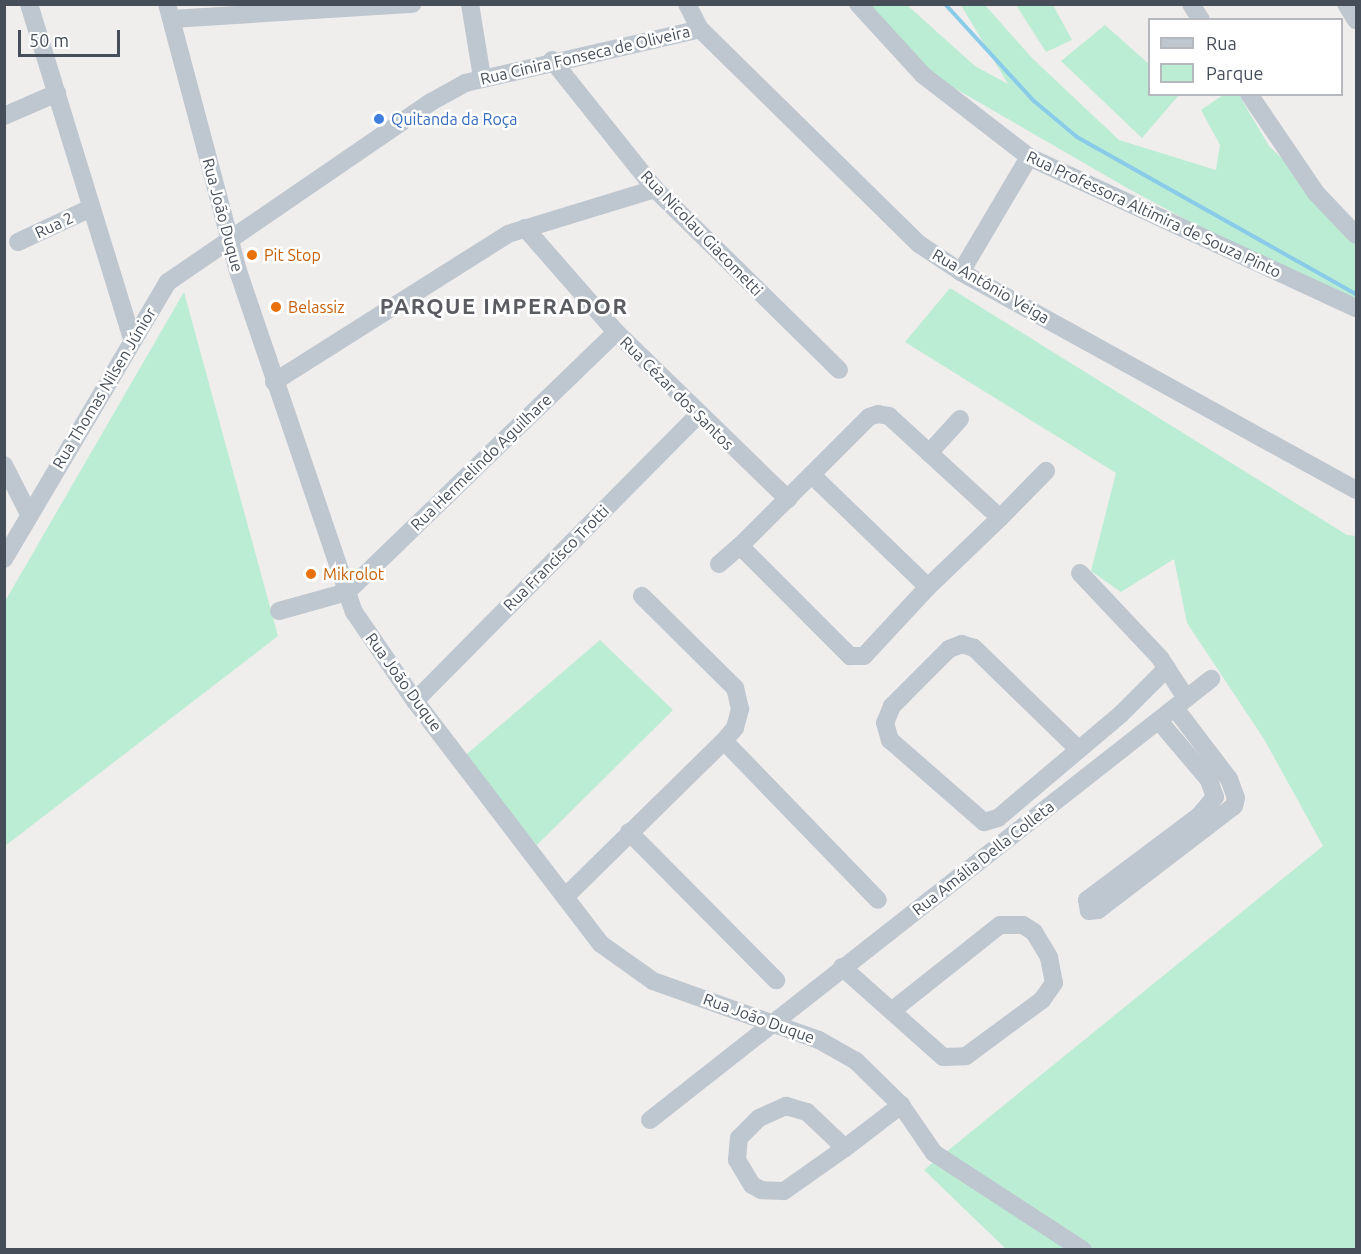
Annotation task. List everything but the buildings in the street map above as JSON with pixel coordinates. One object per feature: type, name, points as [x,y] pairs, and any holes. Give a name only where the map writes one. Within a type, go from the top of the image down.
[{"type":"street","points":[[29,4],[132,339]]},
{"type":"street","points":[[170,12],[412,4]]},
{"type":"street","points":[[470,4],[482,76]]},
{"type":"street","name":"Rua Antônio Veiga","points":[[687,4],[700,29],[919,244],[961,272],[1356,490]]},
{"type":"street","name":"Rua Professora Altimira de Souza Pinto","points":[[858,4],[923,75],[1029,156],[1356,308]]},
{"type":"street","points":[[1191,4],[1200,18]]},
{"type":"street","points":[[1346,4],[1356,20]]},
{"type":"street","name":"Rua João Duque","points":[[170,12],[230,240],[274,382],[354,612],[416,700],[602,944],[653,981],[819,1040],[856,1061],[901,1106],[928,1144],[948,1164],[1083,1250]]},
{"type":"street","name":"Rua Cinira Fonseca de Oliveira","points":[[230,240],[431,102],[482,76],[700,29]]},
{"type":"street","name":"Rua Nicolau Giacometti","points":[[552,60],[655,189],[839,370]]},
{"type":"street","points":[[4,116],[57,93]]},
{"type":"street","points":[[1250,96],[1316,193],[1356,236]]},
{"type":"street","points":[[961,272],[1029,156]]},
{"type":"street","points":[[274,382],[508,234],[655,189]]},
{"type":"street","name":"Rua 2","points":[[18,242],[91,208]]},
{"type":"street","name":"Rua Cézar dos Santos","points":[[525,228],[616,332],[698,416],[788,499]]},
{"type":"street","name":"Rua Thomas Nilsen Júnior","points":[[4,559],[132,339],[168,282],[230,240]]},
{"type":"street","name":"Rua Hermelindo Aguilhare","points":[[347,592],[616,332]]},
{"type":"street","points":[[719,564],[814,477],[869,417],[878,414],[889,416],[1000,518]]},
{"type":"street","name":"Rua Francisco Trotti","points":[[416,700],[698,416]]},
{"type":"street","points":[[929,453],[960,419]]},
{"type":"street","points":[[4,465],[29,514]]},
{"type":"street","points":[[740,546],[856,658],[864,656],[928,587],[1046,471]]},
{"type":"street","points":[[814,477],[928,587]]},
{"type":"street","points":[[1080,573],[1167,668],[1181,703],[1229,779],[1236,798],[1234,806],[1098,910],[1089,911],[1087,900],[1199,816],[1215,797],[1209,780],[1159,720]]},
{"type":"street","points":[[279,611],[347,592]]},
{"type":"street","points":[[563,891],[590,869],[735,728],[740,709],[735,688],[642,596]]},
{"type":"street","points":[[1077,748],[974,648],[962,644],[949,649],[892,706],[885,723],[890,740],[984,822],[998,818],[1077,748],[1121,714],[1167,668]]},
{"type":"street","name":"Rua Amália Della Colleta","points":[[650,1120],[1211,679]]},
{"type":"street","points":[[724,741],[878,900]]},
{"type":"street","points":[[629,832],[776,980]]},
{"type":"street","points":[[842,967],[894,1009],[944,1057],[966,1056],[1042,1000],[1054,982],[1049,957],[1034,932],[1023,925],[1000,925],[894,1009]]},
{"type":"street","points":[[845,1148],[807,1112],[786,1106],[754,1122],[739,1138],[736,1150],[752,1185],[774,1193],[793,1186],[845,1148],[901,1106]]},
{"type":"green space","points":[[868,5],[907,5],[975,66],[1008,84],[961,5],[985,5],[1032,58],[1119,140],[1216,170],[1220,145],[1201,110],[1222,96],[1240,96],[1269,146],[1356,231],[1356,311],[1129,189],[930,74]]},
{"type":"green space","points":[[1016,5],[1053,5],[1072,40],[1046,52]]},
{"type":"green space","points":[[1105,25],[1148,63],[1148,96],[1178,96],[1142,138],[1061,61]]},
{"type":"green space","points":[[950,288],[1347,535],[1356,536],[1356,1249],[1006,1249],[924,1170],[1323,846],[1264,739],[1187,623],[1174,559],[1121,592],[1091,571],[1116,473],[905,342]]},
{"type":"green space","points":[[184,292],[278,636],[5,846],[4,603]]},
{"type":"green space","points":[[600,640],[673,710],[537,845],[461,759]]},
{"type":"waterway","points":[[945,4],[1034,101],[1077,137],[1356,294]]},
{"type":"place","name":"Quitanda da Roça","points":[[379,119]]},
{"type":"place","name":"Pit Stop","points":[[252,255]]},
{"type":"place","name":"Belassiz","points":[[276,307]]},
{"type":"place","name":"Mikrolot","points":[[311,574]]},
{"type":"district","name":"PARQUE IMPERADOR","points":[[504,306]]}]
